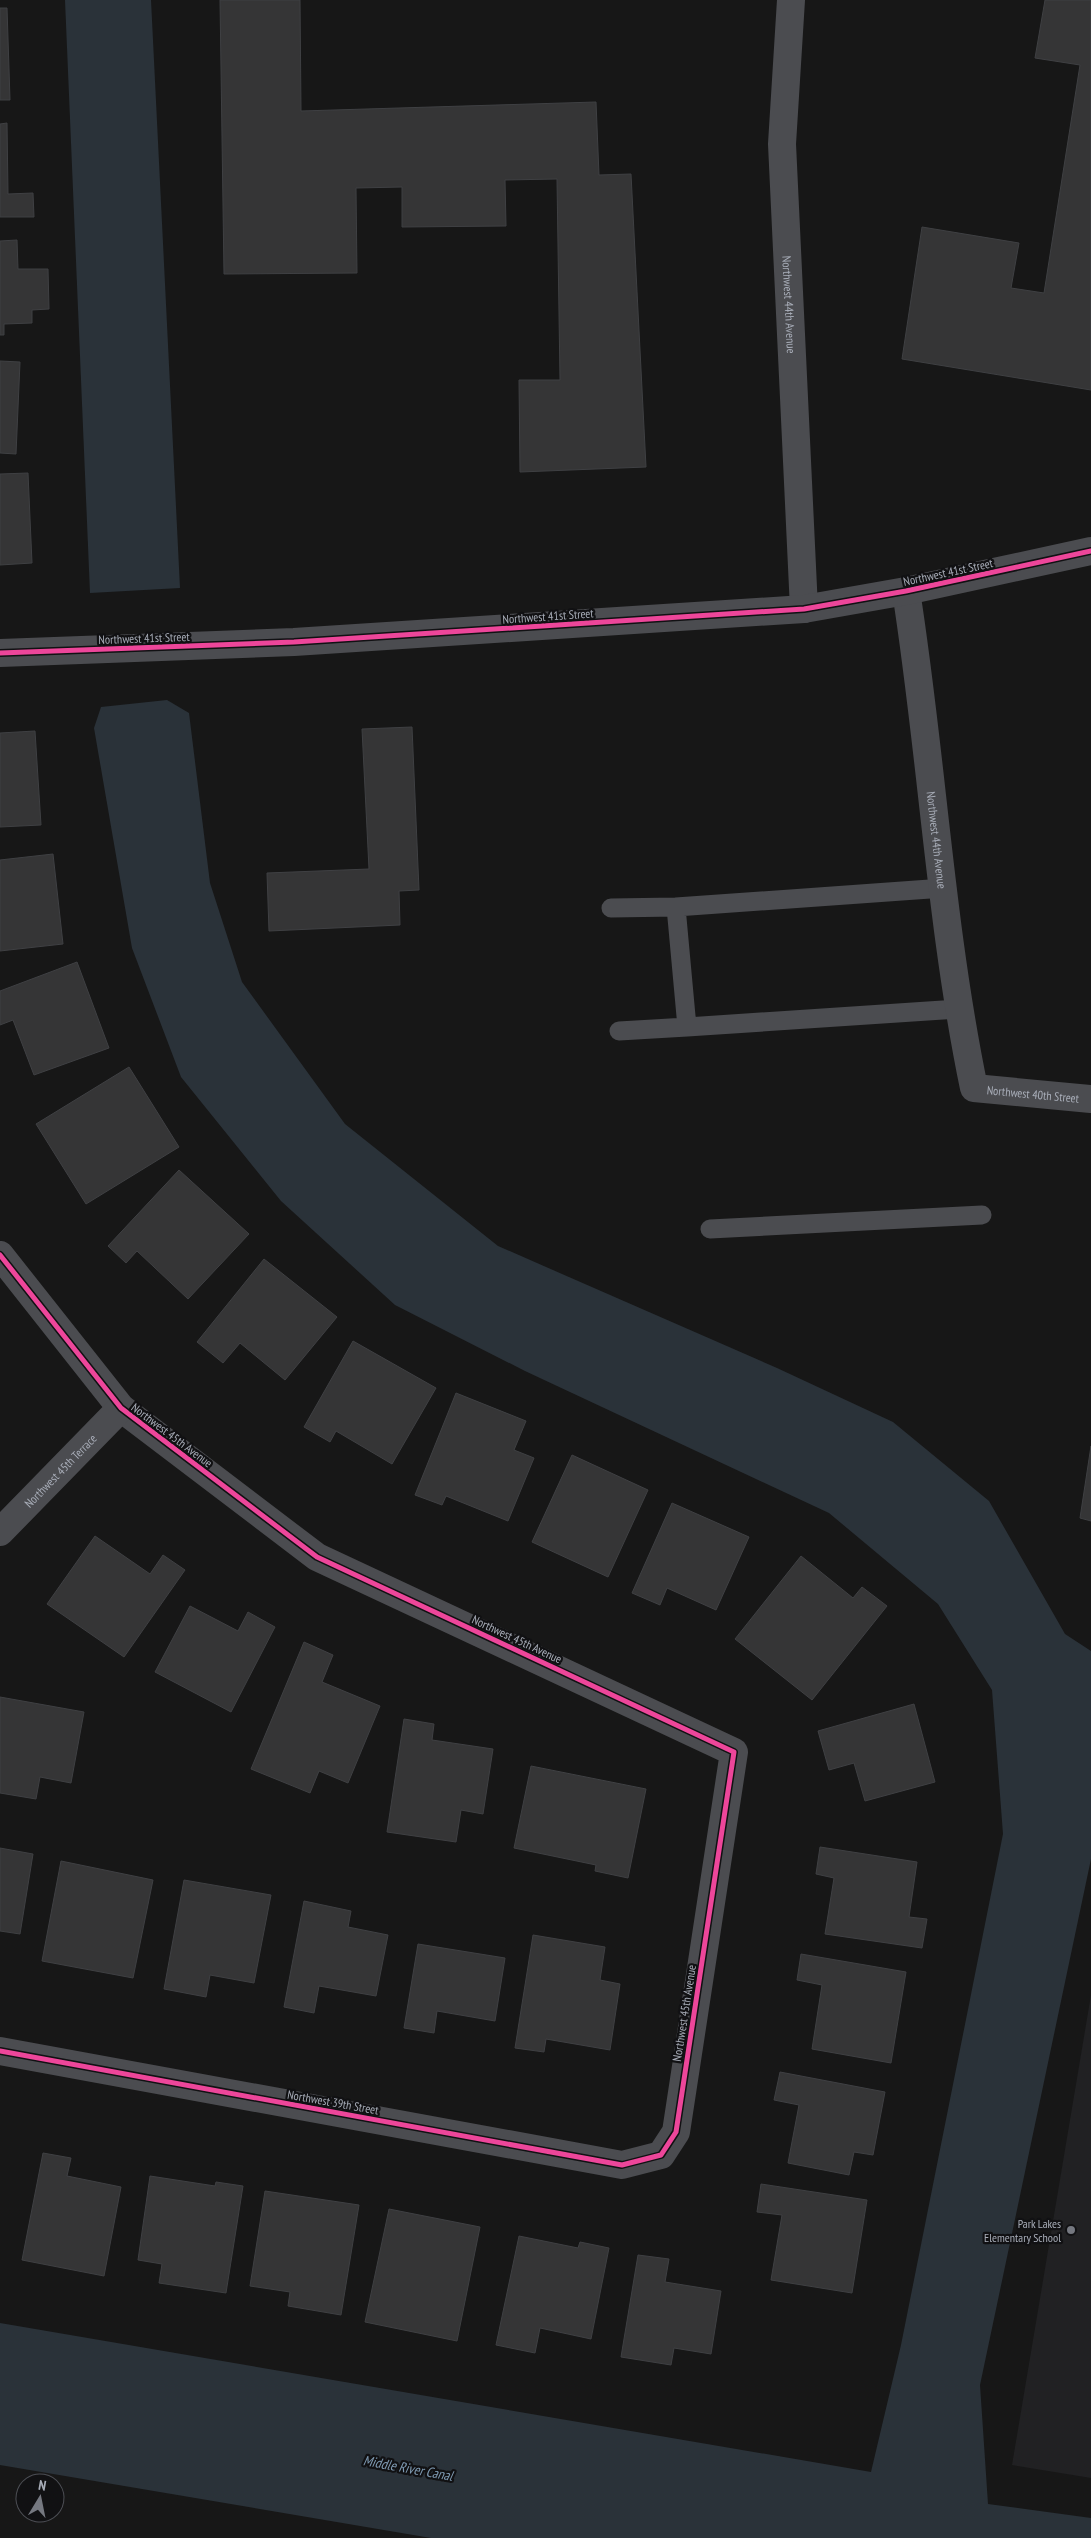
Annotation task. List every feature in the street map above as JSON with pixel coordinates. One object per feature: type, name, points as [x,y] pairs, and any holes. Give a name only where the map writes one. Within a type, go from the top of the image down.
[{"type":"street","name":"Northwest 44th Avenue","points":[[791,0],[782,144],[804,609]]},
{"type":"street","name":"Northwest 41st Street","points":[[0,653],[294,642],[804,609],[906,591],[1091,551]]},
{"type":"street","name":"Northwest 44th Avenue","points":[[906,591],[917,664],[958,1008],[974,1088]]},
{"type":"street","name":"Northwest 40th Street","points":[[974,1088],[1091,1099]]},
{"type":"street","name":"Northwest 45th Avenue","points":[[0,1255],[121,1408],[317,1557],[734,1752],[676,2132],[661,2155]]},
{"type":"street","name":"Northwest 45th Terrace","points":[[0,1532],[121,1408]]},
{"type":"street","name":"Northwest 39th Street","points":[[0,2051],[622,2165],[661,2155]]},
{"type":"lane","points":[[611,908],[676,907],[944,888]]},
{"type":"lane","points":[[676,907],[687,1026]]},
{"type":"lane","points":[[618,1031],[958,1008]]},
{"type":"lane","points":[[710,1229],[982,1215]]},
{"type":"shaded area","name":"Park Lakes Elementary School","points":[[1091,1995],[1091,2478],[1012,2465]]},
{"type":"water","points":[[65,0],[151,0],[180,588],[90,593]]},
{"type":"water","name":"Middle River Canal","points":[[167,700],[189,713],[210,883],[242,982],[345,1124],[498,1246],[777,1368],[893,1422],[989,1501],[1065,1634],[1091,1651],[1091,1859],[980,2385],[988,2504],[1091,2518],[1091,2538],[431,2538],[65,2476],[65,2473],[47,2473],[0,2465],[0,2323],[871,2472],[901,2345],[1003,1834],[992,1690],[938,1604],[829,1513],[525,1371],[395,1305],[281,1201],[181,1077],[132,948],[94,728],[101,707]]},
{"type":"building","points":[[220,0],[300,0],[301,111],[596,102],[599,175],[631,174],[646,467],[520,472],[519,380],[560,380],[557,179],[505,180],[506,226],[402,227],[402,187],[356,188],[357,273],[224,274]]},
{"type":"building","points":[[1045,0],[1091,0],[1091,390],[902,359],[922,227],[1019,243],[1011,288],[1044,293],[1080,65],[1035,58]]},
{"type":"building","points":[[0,8],[7,8],[10,100],[0,100]]},
{"type":"building","points":[[7,123],[8,194],[33,193],[34,217],[0,217],[0,124]]},
{"type":"building","points":[[17,240],[18,269],[48,269],[49,309],[32,310],[32,323],[4,324],[4,335],[0,335],[0,241]]},
{"type":"building","points":[[0,361],[20,362],[16,454],[0,453]]},
{"type":"building","points":[[28,473],[32,563],[0,565],[0,474]]},
{"type":"building","points":[[412,727],[419,890],[399,891],[400,925],[269,931],[267,873],[369,869],[362,729]]},
{"type":"building","points":[[35,731],[41,825],[0,827],[0,733]]},
{"type":"building","points":[[53,854],[63,944],[0,951],[0,860]]},
{"type":"building","points":[[77,962],[109,1048],[34,1075],[13,1020],[0,1025],[0,991]]},
{"type":"building","points":[[129,1067],[179,1147],[86,1204],[36,1124]]},
{"type":"building","points":[[179,1170],[249,1234],[188,1299],[137,1251],[126,1263],[108,1246]]},
{"type":"building","points":[[264,1259],[337,1317],[285,1380],[240,1343],[223,1363],[197,1342]]},
{"type":"building","points":[[353,1341],[436,1388],[392,1464],[336,1431],[330,1442],[304,1427]]},
{"type":"building","points":[[456,1393],[526,1421],[514,1450],[534,1458],[508,1521],[446,1496],[442,1505],[415,1495]]},
{"type":"building","points":[[1091,1446],[1091,1521],[1080,1518]]},
{"type":"building","points":[[572,1455],[648,1490],[608,1577],[532,1542]]},
{"type":"building","points":[[672,1503],[749,1537],[716,1610],[667,1588],[660,1605],[632,1593]]},
{"type":"building","points":[[95,1536],[150,1574],[163,1555],[185,1570],[124,1657],[47,1604]]},
{"type":"building","points":[[801,1556],[853,1598],[862,1587],[887,1606],[812,1700],[735,1639]]},
{"type":"building","points":[[190,1606],[238,1631],[248,1612],[275,1627],[231,1712],[155,1672]]},
{"type":"building","points":[[304,1642],[333,1655],[322,1682],[380,1706],[348,1783],[319,1771],[310,1793],[251,1769]]},
{"type":"building","points":[[0,1697],[84,1712],[71,1783],[40,1777],[36,1799],[0,1793]]},
{"type":"building","points":[[914,1704],[935,1782],[865,1801],[854,1763],[829,1770],[818,1731]]},
{"type":"building","points":[[404,1719],[434,1724],[432,1740],[493,1749],[483,1814],[461,1810],[456,1842],[387,1832]]},
{"type":"building","points":[[531,1766],[646,1789],[628,1878],[595,1871],[596,1865],[514,1848]]},
{"type":"building","points":[[820,1847],[917,1862],[909,1917],[927,1919],[922,1948],[825,1934],[834,1878],[816,1874]]},
{"type":"building","points":[[0,1848],[33,1854],[20,1934],[0,1931]]},
{"type":"building","points":[[61,1861],[153,1880],[133,1978],[42,1961]]},
{"type":"building","points":[[184,1880],[271,1895],[254,1983],[210,1975],[206,1997],[164,1989]]},
{"type":"building","points":[[304,1901],[351,1911],[348,1927],[388,1935],[376,1996],[319,1986],[314,2013],[284,2007]]},
{"type":"building","points":[[533,1935],[605,1947],[600,1980],[620,1984],[610,2050],[546,2039],[544,2052],[515,2048]]},
{"type":"building","points":[[418,1944],[505,1958],[495,2021],[437,2011],[434,2033],[404,2028]]},
{"type":"building","points":[[801,1954],[906,1972],[891,2063],[812,2049],[822,1985],[797,1980]]},
{"type":"building","points":[[780,2072],[885,2092],[873,2155],[854,2152],[849,2175],[788,2163],[799,2105],[774,2100]]},
{"type":"building","points":[[43,2153],[71,2158],[67,2176],[121,2187],[104,2276],[22,2260]]},
{"type":"building","points":[[150,2176],[215,2186],[216,2182],[243,2186],[226,2293],[159,2283],[162,2264],[138,2260]]},
{"type":"building","points":[[761,2184],[867,2200],[852,2293],[771,2280],[782,2215],[757,2212]]},
{"type":"building","points":[[265,2191],[359,2205],[341,2315],[288,2306],[290,2292],[250,2286]]},
{"type":"building","points":[[389,2209],[480,2227],[457,2341],[365,2322]]},
{"type":"building","points":[[519,2236],[578,2248],[580,2242],[609,2248],[591,2339],[540,2328],[535,2353],[496,2345]]},
{"type":"building","points":[[638,2255],[669,2259],[665,2282],[721,2291],[711,2354],[674,2348],[671,2365],[621,2357]]},
{"type":"cycle path","points":[[0,653],[294,642],[804,609],[906,591],[1091,551]]},
{"type":"cycle path","points":[[0,1255],[121,1408],[317,1557],[734,1752],[676,2132],[661,2155],[622,2165],[0,2051]]},
{"type":"place","name":"Park Lakes Elementary School","points":[[1071,2230]]}]
